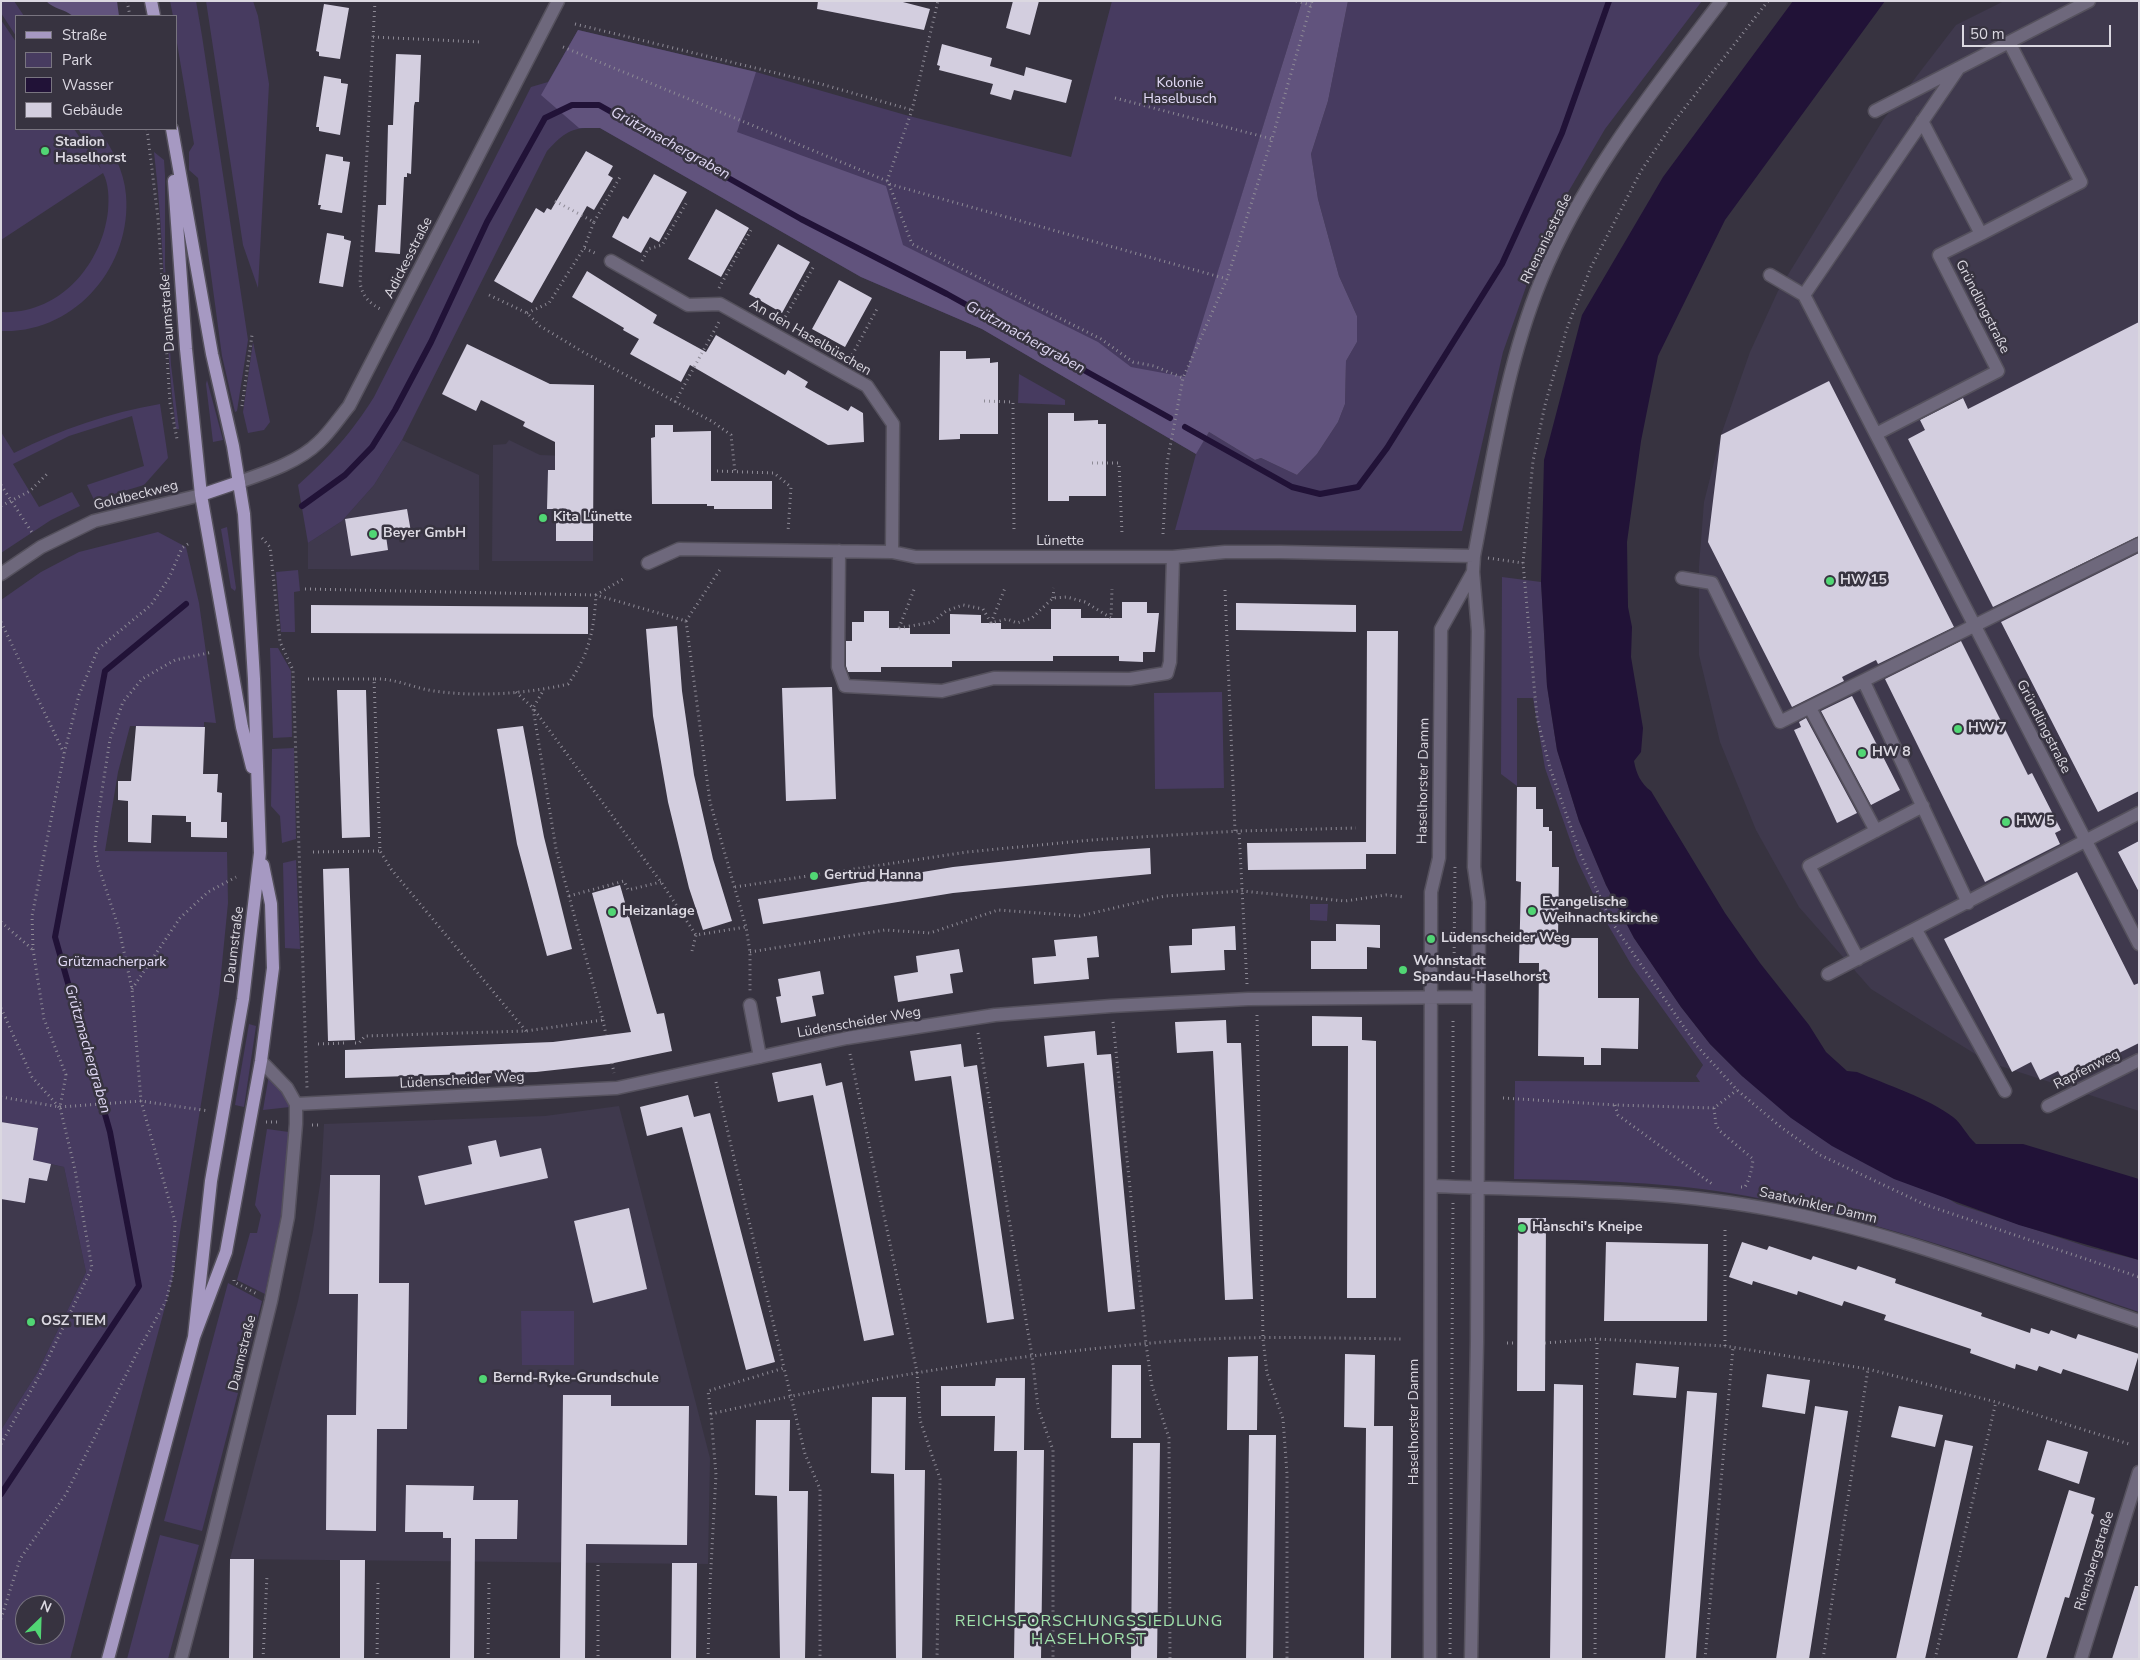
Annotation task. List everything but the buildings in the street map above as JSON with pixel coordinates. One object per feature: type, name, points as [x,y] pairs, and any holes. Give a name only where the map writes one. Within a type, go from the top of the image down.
[{"type":"main road","points":[[151,1],[154,15]]},
{"type":"main road","name":"Daumstraße","points":[[172,130],[212,354],[231,437],[247,541],[260,853],[243,999],[210,1189],[194,1337]]},
{"type":"main road","name":"Daumstraße","points":[[172,130],[186,349],[201,495],[242,727],[258,794]]},
{"type":"main road","points":[[201,495],[239,482]]},
{"type":"main road","name":"Daumstraße","points":[[108,1659],[194,1337],[226,1252],[261,1061],[272,968],[271,904],[260,853]]},
{"type":"street","name":"Adickesstraße","points":[[239,482],[264,473],[309,450],[319,443],[349,406],[558,1]]},
{"type":"street","name":"Rhenaniastraße","points":[[1474,556],[1499,423],[1518,349],[1541,280],[1567,225],[1622,132],[1721,1]]},
{"type":"street","points":[[1875,111],[2089,1]]},
{"type":"street","name":"Gründlingstraße","points":[[1876,434],[1998,371],[1939,255],[2081,182],[2009,42]]},
{"type":"street","points":[[1770,275],[1804,295],[1958,69]]},
{"type":"street","points":[[1922,121],[1980,234]]},
{"type":"street","name":"An den Haselbüschen","points":[[611,261],[688,305],[720,304],[867,386],[892,424],[892,552]]},
{"type":"street","name":"Gründlingstraße","points":[[1804,295],[2085,840]]},
{"type":"street","name":"Goldbeckweg","points":[[1,574],[42,547],[94,521],[201,495]]},
{"type":"street","points":[[1682,578],[1712,583],[1780,722],[2139,544]]},
{"type":"street","name":"Lünette","points":[[648,563],[679,549],[892,552],[916,557],[1173,557],[1252,552],[1474,556]]},
{"type":"street","points":[[839,551],[838,667],[845,686],[942,691],[994,678],[1130,679],[1168,673],[1170,662],[1173,557]]},
{"type":"street","name":"Haselhorster Damm","points":[[1471,1659],[1477,1342],[1479,902],[1474,867],[1478,631],[1473,572],[1474,556]]},
{"type":"street","name":"Haselhorster Damm","points":[[1430,1659],[1431,892],[1438,858],[1441,629],[1473,572]]},
{"type":"street","points":[[1864,682],[1968,903]]},
{"type":"street","points":[[1810,708],[1876,831]]},
{"type":"street","points":[[1858,959],[1809,866],[1922,806]]},
{"type":"street","points":[[1828,974],[2139,813]]},
{"type":"street","points":[[2085,840],[2139,944]]},
{"type":"street","points":[[1916,930],[2005,1091]]},
{"type":"street","points":[[1432,997],[1478,997]]},
{"type":"street","name":"Lüdenscheider Weg","points":[[296,1104],[617,1088],[847,1038],[976,1018],[1111,1006],[1252,999],[1432,997]]},
{"type":"street","points":[[750,1005],[760,1057]]},
{"type":"street","name":"Rapfenweg","points":[[2048,1106],[2139,1060]]},
{"type":"street","points":[[261,1061],[287,1088],[296,1104]]},
{"type":"street","name":"Daumstraße","points":[[181,1659],[271,1301],[288,1218],[296,1104]]},
{"type":"street","points":[[1431,1186],[1477,1187]]},
{"type":"street","name":"Saatwinkler Damm","points":[[1477,1187],[1623,1191],[1773,1210],[1824,1220],[1915,1246],[2139,1322]]},
{"type":"street","name":"Riensbergstraße","points":[[2080,1659],[2139,1472]]},
{"type":"path","points":[[127,1],[130,15]]},
{"type":"path","points":[[375,1],[360,283],[362,294],[370,304],[386,312]]},
{"type":"path","points":[[938,1],[912,110],[888,183],[912,244],[1101,338],[1133,362],[1154,366],[1183,378]]},
{"type":"path","points":[[1163,534],[1167,463],[1183,378],[1227,279],[1272,139],[1311,3],[1296,1]]},
{"type":"path","points":[[1768,1],[1673,123],[1640,171],[1591,267],[1567,328],[1545,405],[1533,461],[1522,563],[1537,718],[1550,768],[1580,853],[1617,929],[1697,1046],[1736,1090],[1782,1128],[1820,1155],[1899,1193],[1926,1205],[2139,1277]]},
{"type":"path","points":[[575,24],[821,84],[912,110]]},
{"type":"path","points":[[373,37],[481,42]]},
{"type":"path","points":[[563,48],[888,183],[1227,279]]},
{"type":"path","points":[[1115,98],[1272,139]]},
{"type":"path","points":[[147,130],[156,199],[169,394],[173,426],[178,443]]},
{"type":"path","points":[[527,314],[549,303],[584,248],[594,222],[620,177]]},
{"type":"path","points":[[634,275],[648,249],[662,245],[688,200]]},
{"type":"path","points":[[555,202],[594,222]]},
{"type":"path","points":[[710,304],[751,230]]},
{"type":"path","points":[[584,248],[611,261]]},
{"type":"path","points":[[775,335],[814,266]]},
{"type":"path","points":[[488,295],[527,314],[540,326],[584,352],[713,422],[731,436],[735,472]]},
{"type":"path","points":[[675,402],[726,308]]},
{"type":"path","points":[[843,373],[877,309]]},
{"type":"path","points":[[241,412],[252,335]]},
{"type":"path","points":[[984,401],[1013,402],[1014,533]]},
{"type":"path","points":[[1092,463],[1119,463],[1122,534]]},
{"type":"path","points":[[717,471],[774,473],[791,487],[788,532]]},
{"type":"path","points":[[1,506],[30,491],[48,473]]},
{"type":"path","points":[[1,485],[42,547]]},
{"type":"path","points":[[261,532],[271,556],[280,642],[293,670],[307,1091],[296,1104]]},
{"type":"path","points":[[1,1444],[42,1371],[92,1268],[60,1107],[66,1074],[44,1018],[33,949],[32,916],[64,754],[79,695],[98,649],[152,605],[168,578],[182,548],[188,544]]},
{"type":"path","points":[[1474,556],[1522,563]]},
{"type":"path","points":[[721,568],[686,621],[710,802],[746,927],[750,952],[750,1005]]},
{"type":"path","points":[[596,595],[623,579]]},
{"type":"path","points":[[915,587],[899,628],[933,622],[946,611],[963,605],[983,609],[991,623]]},
{"type":"path","points":[[991,623],[1005,588]]},
{"type":"path","points":[[1053,598],[1054,588]]},
{"type":"path","points":[[305,589],[596,595],[686,621]]},
{"type":"path","points":[[991,623],[1008,619],[1017,623],[1032,618],[1053,598],[1067,597],[1085,602],[1111,618],[1112,589]]},
{"type":"path","points":[[1225,590],[1237,831],[1252,999],[1264,1339],[1267,1372],[1283,1419],[1287,1474],[1286,1659]]},
{"type":"path","points":[[308,678],[388,678],[414,688],[437,691],[515,692],[543,690],[568,684],[578,669],[594,629],[596,595]]},
{"type":"path","points":[[1,622],[64,754]]},
{"type":"path","points":[[1,635],[5,629]]},
{"type":"path","points":[[1,1619],[20,1559],[66,1494],[137,1353],[166,1301],[173,1273],[174,1221],[141,1101],[132,989],[119,929],[98,865],[95,846],[110,739],[123,702],[142,679],[175,660],[213,652]]},
{"type":"path","points":[[374,679],[380,851],[391,869],[526,1030]]},
{"type":"path","points":[[543,690],[533,708],[556,849],[606,1035]]},
{"type":"path","points":[[515,692],[533,708],[661,882],[696,935],[692,951]]},
{"type":"path","points":[[735,887],[967,852],[1092,840],[1237,831],[1356,828]]},
{"type":"path","points":[[313,852],[380,851]]},
{"type":"path","points":[[132,989],[180,918],[208,892],[236,877]]},
{"type":"path","points":[[568,896],[624,881],[628,890],[661,882]]},
{"type":"path","points":[[750,952],[885,930],[930,933],[998,910],[1080,916],[1165,896],[1242,891],[1345,901],[1386,895],[1405,897]]},
{"type":"path","points":[[1,922],[33,949]]},
{"type":"path","points":[[696,935],[746,927]]},
{"type":"path","points":[[1111,1006],[1146,1344],[1152,1386],[1169,1438],[1170,1659]]},
{"type":"path","points":[[1,1008],[32,1077],[60,1107]]},
{"type":"path","points":[[976,1018],[1032,1356],[1038,1408],[1053,1450],[1053,1659]]},
{"type":"path","points":[[355,1043],[358,1043],[365,1036],[526,1030],[602,1020]]},
{"type":"path","points":[[1450,1659],[1453,1020]]},
{"type":"path","points":[[847,1038],[917,1372],[920,1420],[940,1479],[937,1659]]},
{"type":"path","points":[[318,1044],[345,1044]]},
{"type":"path","points":[[712,1066],[805,1454],[820,1489],[820,1659]]},
{"type":"path","points":[[1503,1098],[1615,1105],[1714,1108],[1736,1090]]},
{"type":"path","points":[[1,1097],[60,1107],[141,1101],[211,1112]]},
{"type":"path","points":[[1615,1105],[1618,1115],[1714,1186]]},
{"type":"path","points":[[1714,1108],[1716,1125],[1720,1131],[1753,1159],[1750,1178],[1745,1187],[1738,1186]]},
{"type":"path","points":[[1724,1346],[1725,1226]]},
{"type":"path","points":[[236,1274],[234,1282],[271,1301]]},
{"type":"path","points":[[711,1414],[791,1395],[917,1372],[1032,1356],[1146,1344],[1264,1339],[1401,1339]]},
{"type":"path","points":[[1595,1659],[1597,1339]]},
{"type":"path","points":[[1545,1342],[1597,1339],[1724,1346],[1868,1369],[1996,1402],[2132,1446]]},
{"type":"path","points":[[1507,1343],[1517,1343]]},
{"type":"path","points":[[1705,1659],[1733,1348]]},
{"type":"path","points":[[708,1659],[716,1475],[708,1391],[784,1368]]},
{"type":"path","points":[[1823,1659],[1868,1369]]},
{"type":"path","points":[[1936,1659],[1996,1402]]},
{"type":"path","points":[[598,1565],[598,1659]]},
{"type":"path","points":[[262,1659],[267,1576]]},
{"type":"path","points":[[377,1659],[378,1580]]},
{"type":"path","points":[[488,1659],[489,1581]]},
{"type":"shaded area","points":[[46,1],[117,1],[119,15],[71,15]]},
{"type":"shaded area","points":[[1302,1],[1348,1],[1328,101],[1311,154],[1318,199],[1339,276],[1357,316],[1357,342],[1346,361],[1345,404],[1338,422],[1317,454],[1297,475],[1261,458],[1255,460],[1209,432],[1196,454],[982,329],[861,277],[600,128],[579,128],[541,95],[578,30],[756,72],[737,132],[886,186],[903,245],[1098,342],[1131,367],[1185,377]]},
{"type":"shaded area","points":[[2004,1],[2139,1],[2139,1111],[1988,1062],[1871,989],[1799,907],[1756,830],[1720,742],[1699,655],[1699,566],[1704,502],[1721,435],[1750,352],[1778,291],[1883,120],[1956,25]]},
{"type":"shaded area","points":[[402,440],[479,475],[479,570],[308,569],[308,543],[342,521],[374,485]]},
{"type":"shaded area","name":"Kita Lünette","points":[[509,440],[540,455],[593,457],[593,561],[492,561],[493,445],[506,444]]},
{"type":"shaded area","name":"Bernd-Ryke-Grundschule","points":[[619,1106],[710,1458],[708,1564],[230,1559],[298,1301],[313,1231],[321,1178],[324,1124],[545,1116]]},
{"type":"shaded area","name":"OSZ TIEM","points":[[1,1122],[38,1128],[33,1160],[64,1167],[86,1272],[37,1373],[1,1430]]},
{"type":"green space","points":[[1,1],[14,1],[23,15],[15,15],[15,34],[1,13]]},
{"type":"green space","points":[[170,1],[196,1],[248,340],[237,411],[235,412],[222,356],[198,178],[189,170],[189,152],[194,144],[178,49],[178,15],[173,15]]},
{"type":"green space","points":[[206,1],[253,1],[258,16],[269,84],[258,288],[243,245]]},
{"type":"green space","name":"Kolonie Haselbusch","points":[[1112,1],[1302,1],[1219,269],[1196,453],[1209,432],[1255,460],[1261,458],[1297,475],[1317,454],[1338,422],[1345,404],[1346,361],[1357,342],[1357,316],[1339,276],[1318,199],[1311,154],[1328,101],[1348,1],[1702,1],[1605,129],[1560,206],[1533,267],[1503,352],[1462,531],[1175,530],[1196,454],[982,329],[861,277],[600,128],[583,128],[565,135],[547,151],[402,440],[374,485],[342,521],[308,543],[298,485],[339,444],[357,423],[374,397],[531,87],[548,82],[578,30],[756,72],[909,116],[1071,157]]},
{"type":"green space","name":"Stadion Haselhorst","points":[[1,20],[15,41],[15,130],[75,130],[101,169],[93,152],[79,130],[100,130],[117,160],[123,177],[126,195],[125,221],[119,247],[109,270],[93,291],[75,308],[53,321],[28,329],[1,331],[1,312],[22,311],[41,305],[59,296],[74,283],[87,267],[97,250],[104,231],[108,211],[107,187],[103,173],[1,240]]},
{"type":"green space","points":[[154,152],[164,160],[165,265],[171,365],[179,429],[176,429],[172,394]]},
{"type":"green space","points":[[253,342],[270,422],[264,430],[248,433],[243,412]]},
{"type":"green space","points":[[1019,374],[1065,400],[1065,405],[1018,403]]},
{"type":"green space","points":[[207,380],[223,440],[213,442],[206,384]]},
{"type":"green space","points":[[160,404],[168,458],[144,485],[94,500],[87,485],[144,466],[132,416],[69,436],[13,464],[39,507],[72,492],[80,506],[51,520],[1,553],[1,432],[14,453],[50,436],[86,423],[122,412]]},
{"type":"green space","points":[[227,527],[235,591],[231,588],[221,529]]},
{"type":"green space","name":"Grützmacherpark","points":[[158,532],[186,547],[199,603],[216,723],[204,722],[204,727],[130,726],[118,772],[105,851],[227,852],[228,903],[219,994],[172,1281],[70,1659],[1,1659],[1,1430],[37,1373],[86,1272],[64,1167],[33,1160],[38,1128],[1,1122],[1,600],[41,572],[79,552]]},
{"type":"green space","points":[[298,570],[300,591],[294,592],[295,632],[281,632],[276,572]]},
{"type":"green space","points":[[1502,577],[1541,582],[1547,686],[1557,750],[1579,821],[1606,885],[1634,938],[1681,1007],[1710,1044],[1742,1076],[1957,1204],[2088,1247],[2139,1260],[2139,1312],[1945,1246],[1797,1206],[1718,1191],[1660,1185],[1602,1181],[1514,1179],[1515,1081],[1700,1082],[1696,1076],[1703,1065],[1632,966],[1608,925],[1577,860],[1545,768],[1533,698],[1517,698],[1517,786],[1501,774]]},
{"type":"green space","points":[[270,648],[278,648],[291,671],[292,737],[273,738]]},
{"type":"green space","points":[[1222,692],[1224,788],[1155,789],[1154,693]]},
{"type":"green space","points":[[294,748],[296,839],[282,843],[280,816],[271,806],[272,749]]},
{"type":"green space","points":[[296,860],[300,949],[285,948],[283,863]]},
{"type":"green space","points":[[1310,904],[1328,904],[1327,921],[1310,920]]},
{"type":"green space","points":[[249,1024],[256,1026],[244,1107],[235,1105]]},
{"type":"green space","points":[[269,1075],[288,1100],[290,1107],[263,1110]]},
{"type":"green space","points":[[267,1129],[289,1132],[285,1196],[265,1294],[237,1280],[250,1233],[257,1233],[261,1215],[255,1205]]},
{"type":"green space","points":[[228,1283],[262,1301],[202,1531],[164,1521]]},
{"type":"green space","points":[[521,1311],[574,1311],[574,1365],[522,1365]]},
{"type":"green space","points":[[160,1535],[199,1545],[168,1659],[127,1659]]},
{"type":"water","points":[[1793,1],[1885,1],[1725,220],[1658,356],[1641,441],[1627,542],[1628,607],[1632,627],[1631,657],[1643,728],[1641,752],[1634,761],[1635,765],[1642,782],[1651,791],[1725,913],[1760,963],[1809,1025],[1826,1052],[1847,1071],[1857,1072],[1894,1087],[1943,1110],[1956,1120],[1976,1144],[2023,1144],[2139,1179],[2139,1260],[2019,1225],[1894,1179],[1832,1146],[1791,1118],[1742,1076],[1710,1044],[1681,1007],[1634,938],[1606,885],[1579,821],[1557,750],[1547,686],[1541,582],[1544,460],[1582,315],[1663,177]]},
{"type":"waterway","points":[[1185,427],[1292,487],[1320,494],[1358,487],[1387,448],[1502,264],[1562,133],[1609,1]]},
{"type":"waterway","name":"Grützmachergraben","points":[[302,506],[345,475],[372,447],[395,410],[431,342],[487,222],[545,118],[572,105],[599,105],[801,219],[947,294],[1170,418]]},
{"type":"waterway","name":"Grützmachergraben","points":[[1,1494],[139,1286],[110,1132],[55,937],[105,671],[186,604]]},
{"type":"place","name":"Stadion Haselhorst","points":[[45,151]]},
{"type":"place","name":"Kita Lünette","points":[[543,518]]},
{"type":"place","name":"Beyer GmbH","points":[[373,534]]},
{"type":"place","name":"HW 15","points":[[1830,581]]},
{"type":"place","name":"HW 7","points":[[1958,729]]},
{"type":"place","name":"HW 8","points":[[1862,753]]},
{"type":"place","name":"HW 5","points":[[2006,822]]},
{"type":"place","name":"Gertrud Hanna","points":[[814,876]]},
{"type":"place","name":"Evangelische Weihnachtskirche","points":[[1532,911]]},
{"type":"place","name":"Heizanlage","points":[[612,912]]},
{"type":"place","name":"Lüdenscheider Weg","points":[[1431,939]]},
{"type":"place","name":"Wohnstadt Spandau-Haselhorst","points":[[1403,970]]},
{"type":"place","name":"Hanschi's Kneipe","points":[[1522,1228]]},
{"type":"place","name":"OSZ TIEM","points":[[31,1322]]},
{"type":"place","name":"Bernd-Ryke-Grundschule","points":[[483,1379]]},
{"type":"district","name":"REICHSFORSCHUNGSSIEDLUNG HASELHORST","points":[[1089,1631]]}]
